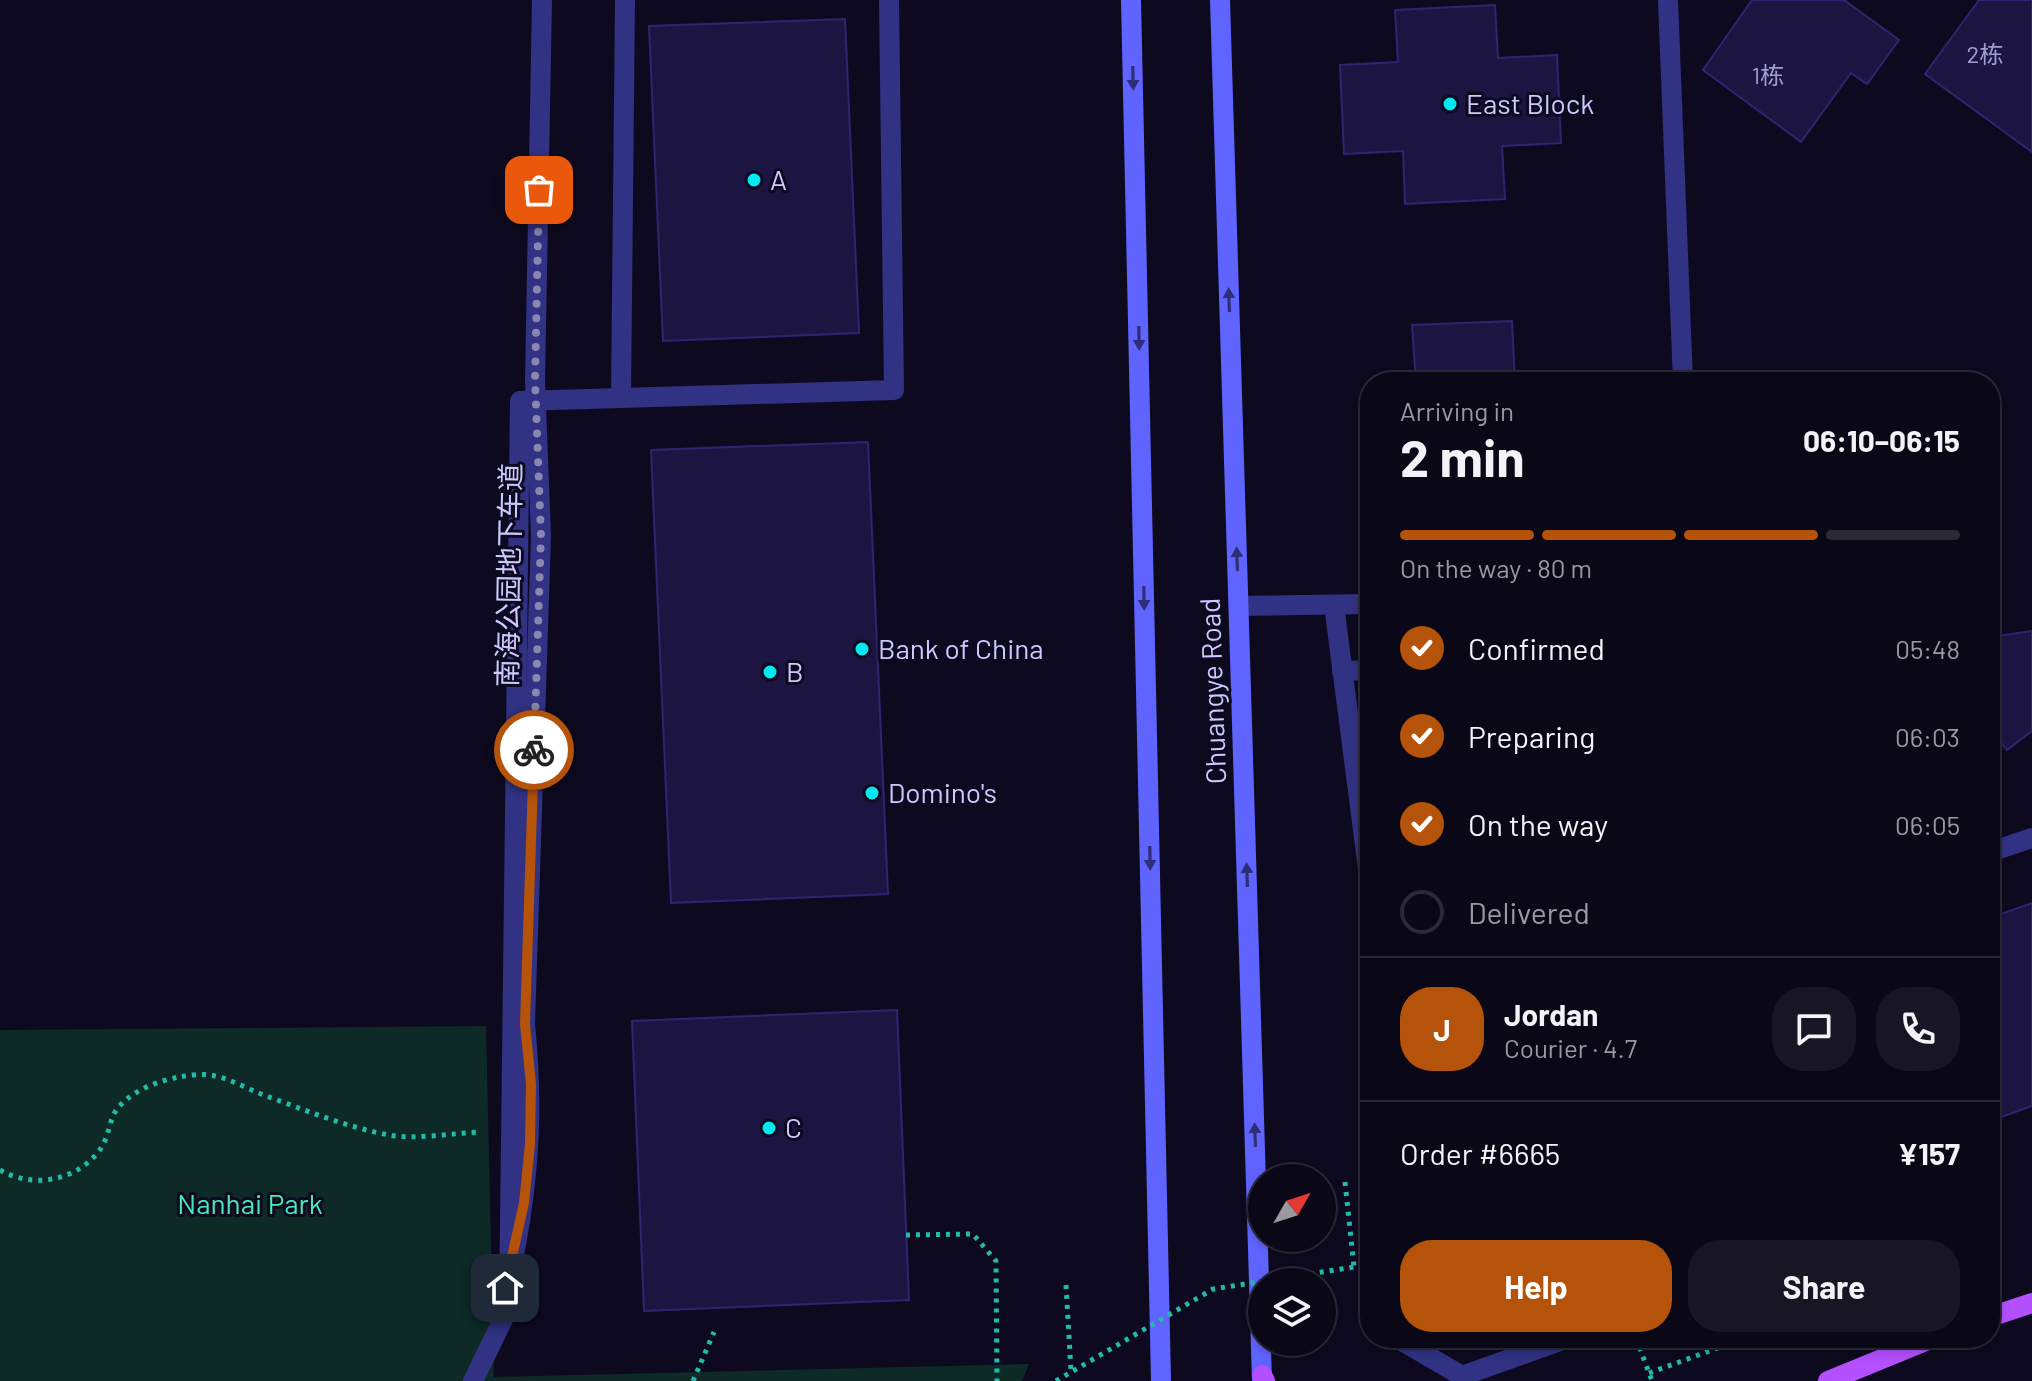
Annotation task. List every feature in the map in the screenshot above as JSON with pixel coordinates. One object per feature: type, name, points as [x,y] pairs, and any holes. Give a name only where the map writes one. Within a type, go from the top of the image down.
[{"type":"main road","points":[[1131,0],[1161,1381]]},
{"type":"main road","name":"Chuangye Road","points":[[1220,0],[1263,1379]]},
{"type":"main road","points":[[2000,1314],[2032,1303]]},
{"type":"main road","points":[[1828,1381],[1909,1348]]},
{"type":"street","name":"南海公园地下车道","points":[[509,1272],[524,1203],[530,1144],[531,1084],[525,1024],[541,536],[536,400],[542,0]]},
{"type":"street","points":[[621,397],[625,0]]},
{"type":"street","points":[[470,1381],[509,1307],[520,401],[894,390],[889,0]]},
{"type":"street","points":[[1668,0],[1683,372]]},
{"type":"street","points":[[1239,606],[1360,604]]},
{"type":"street","points":[[1334,605],[1360,808]]},
{"type":"street","points":[[1342,671],[1360,670]]},
{"type":"street","points":[[2000,849],[2032,838]]},
{"type":"street","points":[[1414,1348],[1462,1376],[1540,1348]]},
{"type":"path","points":[[0,1170],[9,1176],[29,1180],[49,1180],[68,1175],[86,1165],[100,1150],[110,1132],[115,1112],[129,1099],[163,1080],[188,1075],[214,1075],[313,1112],[391,1136],[510,1131]]},
{"type":"path","points":[[1345,1182],[1354,1267]]},
{"type":"path","points":[[906,1235],[973,1234],[996,1261],[997,1381]]},
{"type":"path","points":[[1056,1381],[1213,1289],[1360,1267]]},
{"type":"path","points":[[1066,1285],[1071,1371]]},
{"type":"path","points":[[693,1381],[714,1332]]},
{"type":"path","points":[[1640,1348],[1652,1381]]},
{"type":"path","points":[[1649,1373],[1718,1348]]},
{"type":"green space","name":"Nanhai Park","points":[[486,1026],[494,1377],[1029,1364],[1022,1381],[0,1381],[0,1030]]},
{"type":"building","points":[[1752,0],[1844,0],[1899,40],[1867,84],[1851,73],[1801,142],[1703,70]]},
{"type":"building","points":[[1979,0],[2032,0],[2032,152],[1925,74]]},
{"type":"building","name":"East Block","points":[[1495,5],[1498,58],[1557,55],[1561,143],[1502,146],[1505,199],[1405,204],[1403,151],[1344,154],[1340,65],[1398,62],[1395,10]]},
{"type":"building","name":"A","points":[[845,19],[859,333],[663,341],[649,26]]},
{"type":"building","points":[[1512,321],[1515,372],[1415,372],[1412,325]]},
{"type":"building","name":"B","points":[[868,442],[888,894],[671,903],[651,450]]},
{"type":"building","points":[[2032,631],[2032,731],[2007,750],[2000,741],[2000,636]]},
{"type":"building","points":[[2032,903],[2032,1106],[2000,1117],[2000,914]]},
{"type":"building","name":"C","points":[[897,1010],[909,1300],[644,1311],[632,1021]]},
{"type":"way so far","points":[[534,750],[541,536],[535,380],[539,190]]},
{"type":"place","name":"East Block","points":[[1450,104]]},
{"type":"place","name":"A","points":[[754,180]]},
{"type":"place","name":"Bank of China","points":[[862,649]]},
{"type":"place","name":"B","points":[[770,672]]},
{"type":"place","name":"Domino's","points":[[872,793]]},
{"type":"place","name":"C","points":[[769,1128]]},
{"type":"route","points":[[505,1288],[524,1203],[530,1144],[531,1084],[525,1024],[534,750]]}]
